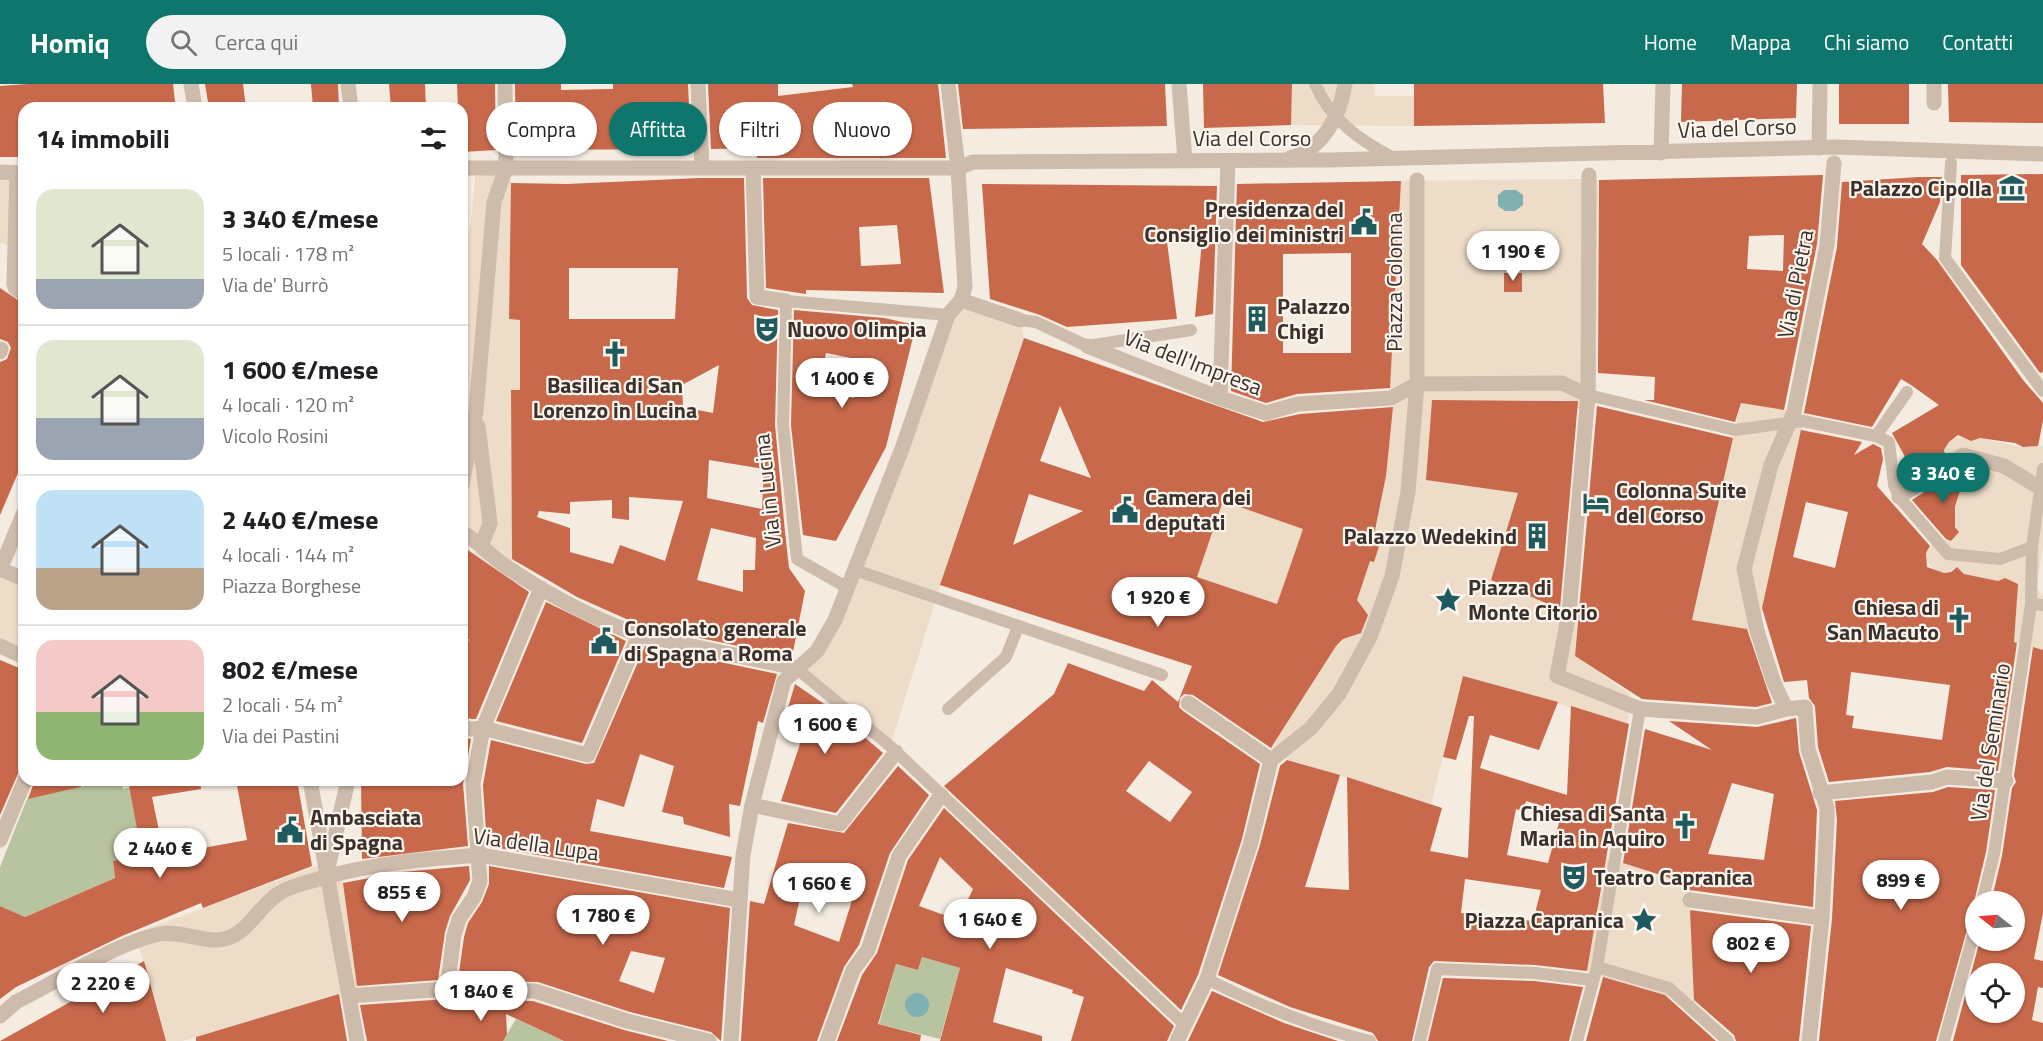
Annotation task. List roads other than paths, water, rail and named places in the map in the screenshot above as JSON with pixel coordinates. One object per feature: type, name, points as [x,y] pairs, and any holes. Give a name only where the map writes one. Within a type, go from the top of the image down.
[{"type":"street","points":[[191,84],[194,102]]},
{"type":"street","points":[[348,84],[350,102]]},
{"type":"street","points":[[468,453],[476,411],[494,202],[506,168],[505,84]]},
{"type":"street","points":[[698,84],[702,168]]},
{"type":"street","points":[[731,1041],[743,855],[752,805],[784,681],[822,644],[848,588],[903,446],[948,315],[961,300],[965,287],[958,168],[948,84]]},
{"type":"street","points":[[1179,84],[1185,162]]},
{"type":"street","points":[[1281,160],[1311,148],[1325,134],[1336,116],[1345,84]]},
{"type":"street","points":[[1661,153],[1663,84]]},
{"type":"street","points":[[1819,148],[1820,84]]},
{"type":"street","points":[[1934,84],[1935,103]]},
{"type":"street","name":"Via del Corso","points":[[468,168],[958,168],[973,162],[1185,162],[1819,148],[1949,149],[2043,154]]},
{"type":"street","points":[[1220,398],[1228,161]]},
{"type":"street","name":"Via di Pietra","points":[[1786,710],[1774,683],[1757,631],[1744,569],[1771,465],[1796,418],[1827,245],[1834,163]]},
{"type":"street","points":[[753,168],[757,297],[786,301]]},
{"type":"street","points":[[0,172],[18,172]]},
{"type":"street","points":[[1589,175],[1584,394],[1569,613],[1557,675],[1640,709],[1756,717],[1805,707],[1808,749],[1820,793],[1827,808],[1822,918],[1809,1041]]},
{"type":"street","name":"Piazza Colonna","points":[[1276,758],[1321,718],[1355,668],[1384,604],[1396,556],[1408,492],[1416,384],[1417,180]]},
{"type":"street","points":[[961,300],[1020,320]]},
{"type":"street","name":"Via dell'Impresa","points":[[1087,346],[1220,398],[1266,413],[1298,404],[1391,398]]},
{"type":"street","name":"Piazza Colonna","points":[[1391,398],[1416,384],[1562,383],[1584,394]]},
{"type":"street","points":[[476,411],[490,523],[482,544]]},
{"type":"street","points":[[1899,497],[1963,455],[2004,466],[2040,488]]},
{"type":"street","points":[[18,526],[0,569],[18,576]]},
{"type":"street","points":[[468,536],[482,544],[507,568],[616,627],[639,635],[796,668]]},
{"type":"street","points":[[447,989],[454,935],[459,919],[474,897],[480,881],[480,855],[473,784],[483,728],[541,588]]},
{"type":"street","points":[[468,728],[483,728],[588,755],[639,635]]},
{"type":"street","points":[[0,646],[18,654]]},
{"type":"street","points":[[1177,1041],[1207,979],[1276,758],[1188,703]]},
{"type":"street","points":[[752,805],[840,824],[893,749]]},
{"type":"street","points":[[1820,793],[1932,782],[1947,777],[2006,781]]},
{"type":"street","points":[[0,840],[22,786]]},
{"type":"street","points":[[311,786],[357,1041]]},
{"type":"street","points":[[326,878],[347,786]]},
{"type":"street","points":[[827,1041],[854,970],[868,950],[899,856],[940,795]]},
{"type":"street","name":"Via della Lupa","points":[[0,1016],[16,1002],[137,940],[167,933],[213,940],[229,938],[246,926],[267,902],[280,893],[342,871],[402,861],[480,855],[740,900]]},
{"type":"street","points":[[1690,900],[1822,918]]},
{"type":"street","points":[[348,994],[447,989],[535,991],[627,1021],[710,1041]]},
{"type":"lane","points":[[1315,84],[1336,116],[1356,136],[1392,157]]},
{"type":"lane","points":[[1951,163],[1945,258],[2043,391]]},
{"type":"lane","points":[[786,301],[948,315]]},
{"type":"lane","name":"Via in Lucina","points":[[786,301],[783,425],[797,559],[848,588]]},
{"type":"lane","name":"Via dell'Impresa","points":[[1020,320],[1036,322],[1087,346],[1191,330]]},
{"type":"lane","points":[[1876,436],[1907,392]]},
{"type":"lane","points":[[1584,394],[1735,430],[1796,418],[1876,436],[1889,442],[1894,485],[1899,497],[1948,554],[2000,559],[2032,547],[2043,469]]},
{"type":"lane","name":"Via del Seminario","points":[[1985,891],[1994,854],[2037,605],[2030,587],[2032,547]]},
{"type":"lane","points":[[855,570],[936,600],[1162,675]]},
{"type":"lane","points":[[948,709],[1006,657],[1018,627]]},
{"type":"lane","points":[[796,668],[893,749],[1185,1025]]},
{"type":"lane","points":[[1577,1041],[1594,974],[1640,709]]},
{"type":"lane","points":[[1944,1041],[1969,951]]},
{"type":"lane","points":[[1420,1041],[1437,969],[1594,974],[1669,988],[1728,1041]]},
{"type":"lane","points":[[1207,979],[1292,1018],[1322,1029],[1370,1041]]},
{"type":"water","points":[[1504,190],[1516,190],[1523,195],[1523,205],[1515,211],[1505,211],[1498,206],[1498,195]]},
{"type":"water","points":[[917,993],[922,994],[928,1000],[928,1010],[922,1016],[917,1017],[912,1016],[906,1010],[905,1005],[906,1000],[912,994]]},
{"type":"place","name":"Palazzo Cipolla","points":[[2012,188]]},
{"type":"place","name":"Presidenza del Consiglio dei ministri","points":[[1364,222]]},
{"type":"place","name":"Palazzo Chigi","points":[[1257,319]]},
{"type":"place","name":"Nuovo Olimpia","points":[[767,329]]},
{"type":"place","name":"Basilica di San Lorenzo in Lucina","points":[[615,354]]},
{"type":"place","name":"Colonna Suite del Corso","points":[[1596,503]]},
{"type":"place","name":"Camera dei deputati","points":[[1125,510]]},
{"type":"place","name":"Palazzo Wedekind","points":[[1537,536]]},
{"type":"place","name":"Piazza di Monte Citorio","points":[[1448,600]]},
{"type":"place","name":"Chiesa di San Macuto","points":[[1959,620]]},
{"type":"place","name":"Consolato generale di Spagna a Roma","points":[[604,641]]},
{"type":"place","name":"Chiesa di Santa Maria in Aquiro","points":[[1685,826]]},
{"type":"place","name":"Ambasciata di Spagna","points":[[290,830]]},
{"type":"place","name":"Teatro Capranica","points":[[1574,877]]},
{"type":"place","name":"Piazza Capranica","points":[[1644,920]]}]
